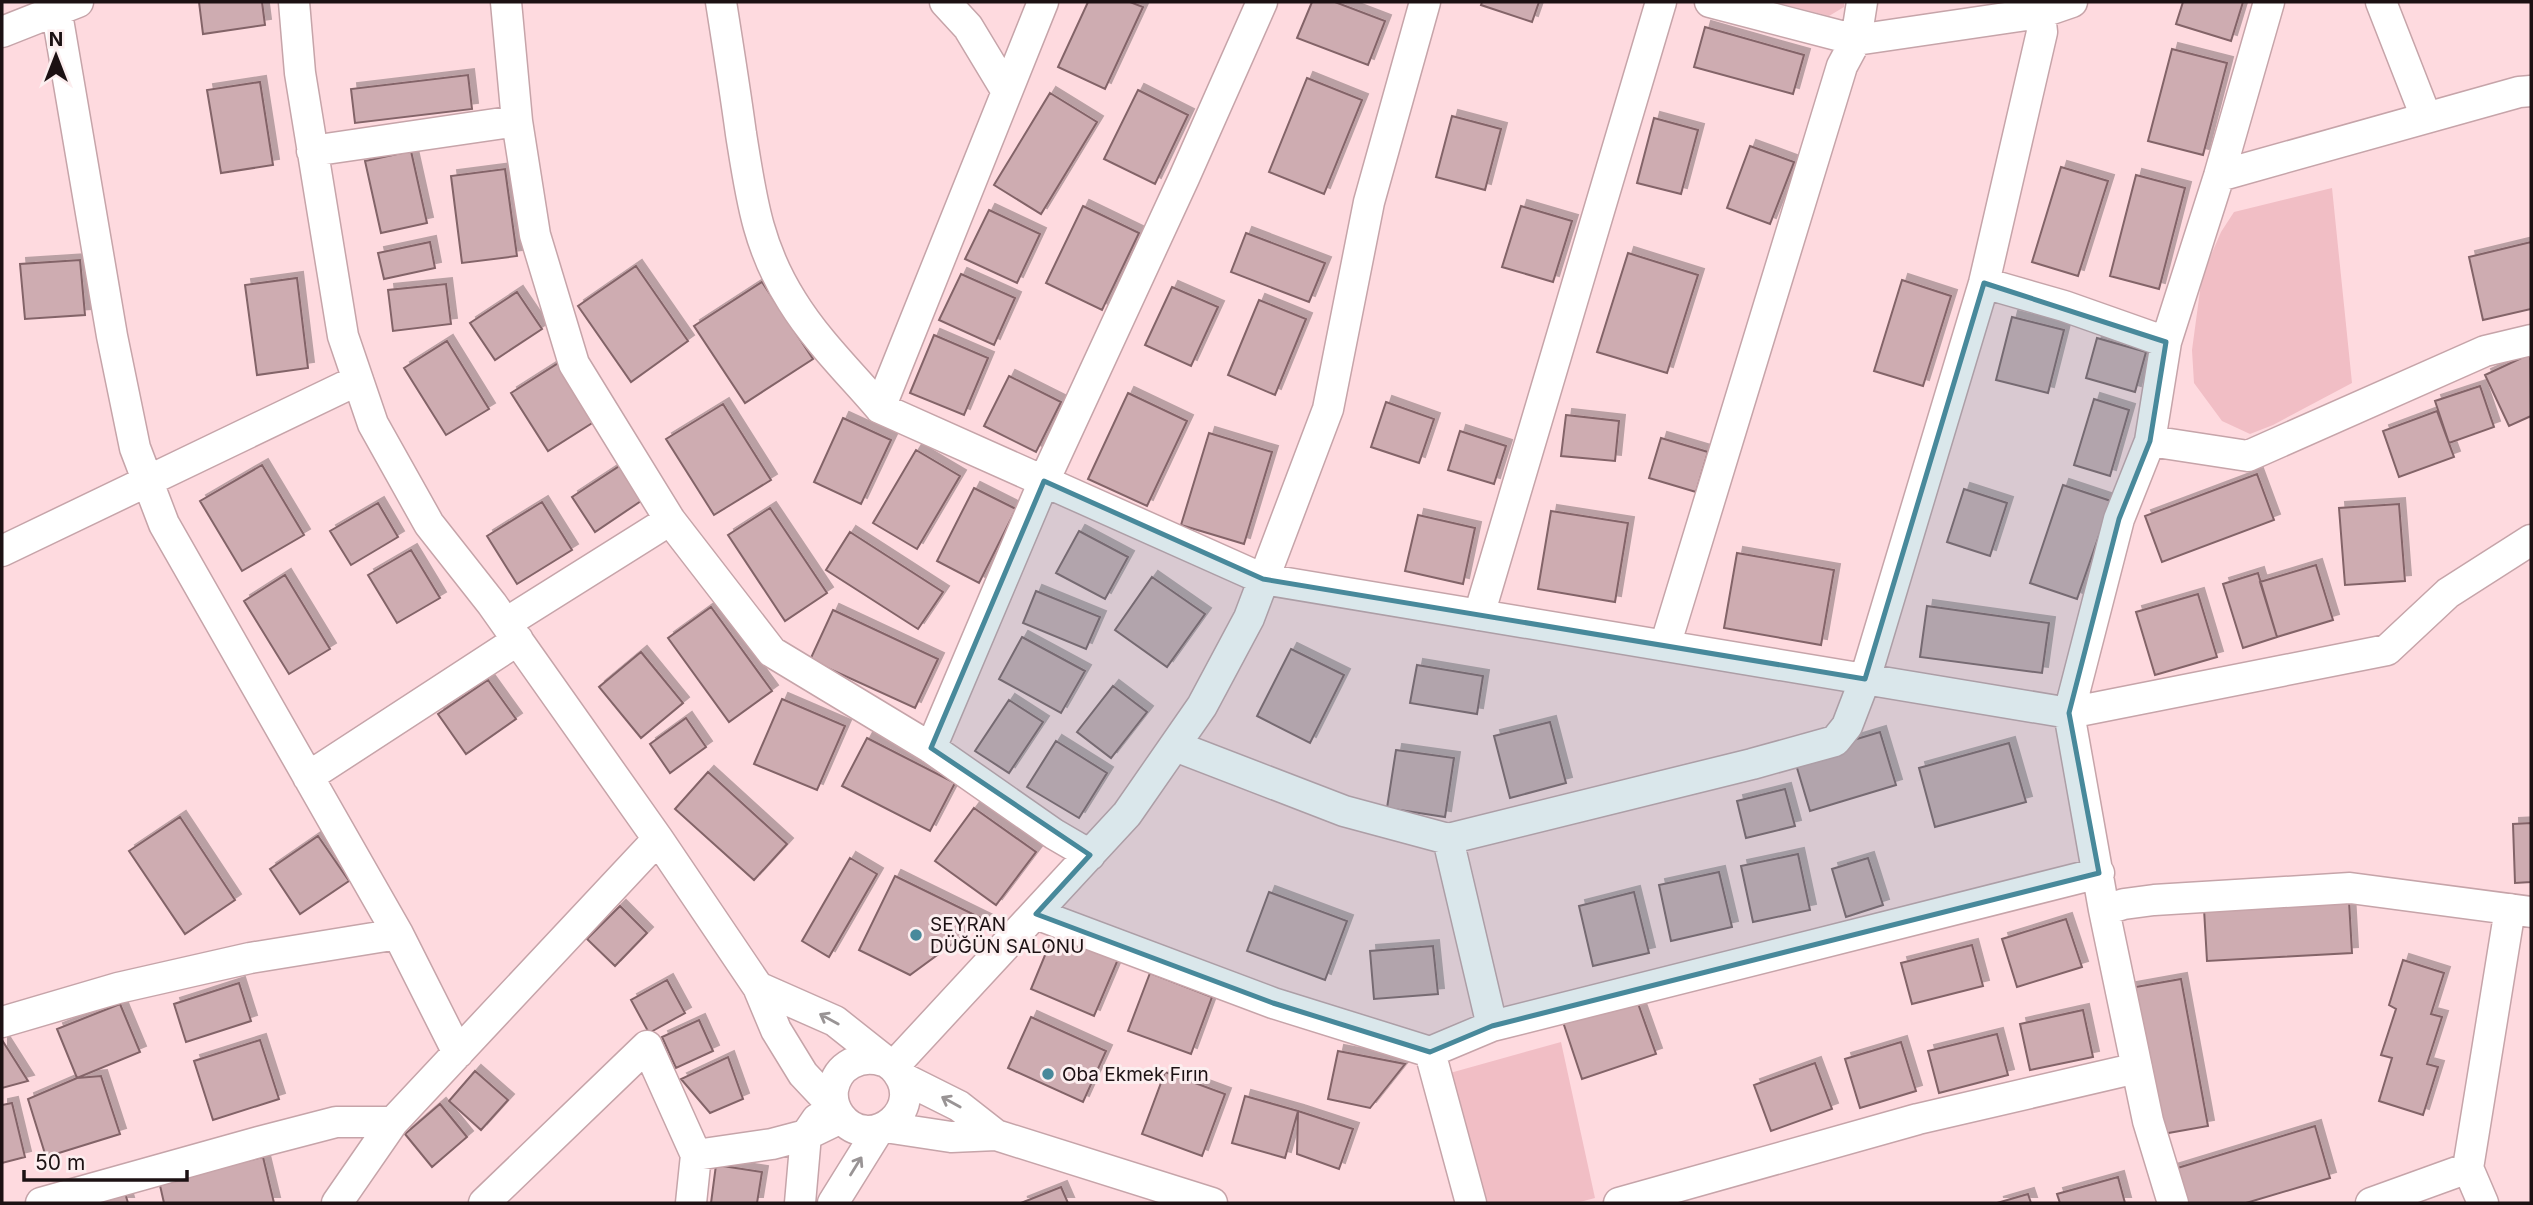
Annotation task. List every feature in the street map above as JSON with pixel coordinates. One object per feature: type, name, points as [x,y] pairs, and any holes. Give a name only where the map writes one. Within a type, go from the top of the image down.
[{"type":"street","points":[[294,2],[300,73],[343,336],[373,424],[429,524],[512,632],[658,839],[758,987],[776,1030],[803,1074],[850,1125],[862,1130],[882,1128],[951,1137],[996,1135],[1212,1203]]},
{"type":"street","points":[[506,2],[517,121],[535,235],[574,364],[670,520],[772,652],[931,748],[1054,834],[1090,855]]},
{"type":"street","points":[[721,2],[746,176],[767,251],[807,323],[880,408],[1263,579],[2069,713],[2387,650],[2448,593],[2531,540]]},
{"type":"street","points":[[945,2],[968,27],[1006,90]]},
{"type":"street","points":[[880,408],[1042,2]]},
{"type":"street","points":[[931,748],[1044,481],[1262,2]]},
{"type":"street","points":[[892,1068],[1127,814],[1202,706],[1249,618],[1328,409],[1369,202],[1425,2]]},
{"type":"street","points":[[1479,615],[1661,2]]},
{"type":"street","points":[[1710,2],[1856,40],[2040,13],[2072,2]]},
{"type":"street","points":[[1665,646],[1842,66],[1856,40],[1862,2]]},
{"type":"street","points":[[2173,1203],[2148,1121],[2104,910],[2069,713],[2119,519],[2150,441],[2166,342],[2219,176],[2269,2]]},
{"type":"street","points":[[2381,2],[2426,117]]},
{"type":"street","points":[[2,32],[63,4],[111,336],[135,448],[164,524],[398,934],[458,1053]]},
{"type":"street","points":[[1175,746],[1344,811],[1448,839],[1739,768],[1835,741],[1847,726],[1865,679],[1984,283],[2042,32],[2040,13]]},
{"type":"street","points":[[2219,176],[2426,117],[2531,91]]},
{"type":"street","points":[[312,151],[517,121]]},
{"type":"street","points":[[1984,283],[2064,306],[2166,342]]},
{"type":"street","points":[[2150,441],[2248,456],[2485,351],[2531,340]]},
{"type":"street","points":[[2,551],[358,380]]},
{"type":"street","points":[[308,777],[670,520]]},
{"type":"street","points":[[337,1203],[393,1122],[658,839]]},
{"type":"street","points":[[1448,839],[1492,1026]]},
{"type":"street","points":[[1035,914],[1273,1003],[1430,1052],[1492,1026],[2099,873]]},
{"type":"street","points":[[2104,910],[2154,900],[2350,888],[2521,911],[2468,1168],[2483,1203]]},
{"type":"street","points":[[2,1023],[118,989],[250,958],[398,934]]},
{"type":"street","points":[[758,987],[835,1021],[892,1068],[959,1106],[996,1135]]},
{"type":"street","points":[[484,1203],[647,1046],[696,1155],[691,1203]]},
{"type":"street","points":[[1430,1052],[1471,1203]]},
{"type":"street","points":[[696,1155],[772,1144],[806,1135],[835,1106],[836,1078],[848,1065],[865,1059],[892,1068],[905,1087],[904,1105],[894,1120],[882,1128],[833,1203]]},
{"type":"street","points":[[1619,1203],[1918,1119],[2137,1068]]},
{"type":"street","points":[[41,1203],[336,1122],[393,1122]]},
{"type":"street","points":[[800,1203],[806,1135]]},
{"type":"street","points":[[2371,1203],[2468,1168]]},
{"type":"highlighted area","points":[[1984,283],[2166,342],[2150,441],[2119,519],[2069,713],[2099,873],[1492,1026],[1430,1052],[1273,1003],[1036,914],[1090,855],[931,748],[1044,481],[1263,579],[1865,679]]},
{"type":"shaded area","points":[[1775,2],[1844,2],[1844,7],[1829,16]]},
{"type":"shaded area","points":[[2332,188],[2352,383],[2273,425],[2250,434],[2222,421],[2194,383],[2192,350],[2202,276],[2221,232],[2234,212]]},
{"type":"shaded area","points":[[1561,1042],[1595,1198],[1576,1203],[1481,1203],[1450,1073]]},
{"type":"building","points":[[199,2],[262,2],[265,25],[203,34]]},
{"type":"building","points":[[1088,2],[1130,2],[1143,7],[1105,89],[1058,67]]},
{"type":"building","points":[[1312,2],[1335,2],[1385,21],[1368,65],[1297,38]]},
{"type":"building","points":[[1482,2],[1539,2],[1532,22],[1481,5]]},
{"type":"building","points":[[2183,2],[2243,2],[2231,41],[2176,24]]},
{"type":"building","points":[[1705,27],[1804,55],[1793,94],[1694,67]]},
{"type":"building","points":[[2172,49],[2227,63],[2203,155],[2148,141]]},
{"type":"building","points":[[468,75],[472,109],[355,123],[351,89]]},
{"type":"building","points":[[1307,78],[1362,100],[1324,194],[1269,172]]},
{"type":"building","points":[[260,82],[273,165],[221,173],[207,90]]},
{"type":"building","points":[[1138,90],[1188,115],[1155,184],[1104,159]]},
{"type":"building","points":[[1050,93],[1097,122],[1041,214],[994,185]]},
{"type":"building","points":[[1452,116],[1501,129],[1485,190],[1436,177]]},
{"type":"building","points":[[1654,118],[1698,130],[1681,194],[1637,183]]},
{"type":"building","points":[[1750,146],[1794,162],[1770,224],[1727,208]]},
{"type":"building","points":[[411,151],[427,223],[381,233],[365,161]]},
{"type":"building","points":[[2061,167],[2108,181],[2078,276],[2032,262]]},
{"type":"building","points":[[505,169],[517,256],[462,263],[451,176]]},
{"type":"building","points":[[2136,175],[2185,188],[2159,289],[2110,276]]},
{"type":"building","points":[[1083,206],[1139,233],[1102,310],[1046,283]]},
{"type":"building","points":[[1521,206],[1572,221],[1553,282],[1502,267]]},
{"type":"building","points":[[989,210],[1040,234],[1017,283],[965,259]]},
{"type":"building","points":[[1246,233],[1325,263],[1309,302],[1231,272]]},
{"type":"building","points":[[430,242],[435,268],[384,279],[378,253]]},
{"type":"building","points":[[2531,242],[2531,309],[2483,320],[2469,257]]},
{"type":"building","points":[[1628,253],[1698,275],[1667,373],[1597,352]]},
{"type":"building","points":[[80,260],[85,315],[25,319],[20,264]]},
{"type":"building","points":[[636,266],[688,341],[631,382],[578,306]]},
{"type":"building","points":[[961,274],[1015,298],[994,345],[939,320]]},
{"type":"building","points":[[297,278],[308,368],[257,375],[245,285]]},
{"type":"building","points":[[1902,280],[1951,296],[1923,386],[1874,371]]},
{"type":"building","points":[[762,282],[813,359],[745,403],[694,326]]},
{"type":"building","points":[[446,284],[451,324],[393,331],[388,290]]},
{"type":"building","points":[[1172,287],[1218,307],[1191,366],[1145,345]]},
{"type":"building","points":[[517,292],[542,329],[495,360],[470,323]]},
{"type":"building","points":[[1259,300],[1306,319],[1275,395],[1228,375]]},
{"type":"building","points":[[2012,317],[2064,330],[2048,393],[1996,380]]},
{"type":"building","points":[[934,335],[988,358],[964,415],[910,393]]},
{"type":"building","points":[[2097,338],[2146,352],[2135,392],[2086,378]]},
{"type":"building","points":[[447,341],[489,409],[446,435],[404,368]]},
{"type":"building","points":[[2530,354],[2531,416],[2509,426],[2485,375]]},
{"type":"building","points":[[560,362],[597,420],[548,451],[511,393]]},
{"type":"building","points":[[1009,376],[1061,402],[1036,452],[984,426]]},
{"type":"building","points":[[2480,386],[2494,427],[2449,443],[2435,401]]},
{"type":"building","points":[[1128,393],[1187,421],[1147,506],[1088,479]]},
{"type":"building","points":[[2094,399],[2129,410],[2110,476],[2074,465]]},
{"type":"building","points":[[1386,402],[1434,419],[1419,463],[1371,447]]},
{"type":"building","points":[[723,404],[771,480],[714,515],[666,439]]},
{"type":"building","points":[[2437,411],[2454,457],[2399,477],[2383,431]]},
{"type":"building","points":[[1566,415],[1619,421],[1615,461],[1561,456]]},
{"type":"building","points":[[843,418],[891,440],[861,504],[814,482]]},
{"type":"building","points":[[1460,431],[1506,446],[1494,484],[1448,470]]},
{"type":"building","points":[[1209,433],[1272,452],[1244,544],[1181,525]]},
{"type":"building","points":[[1661,438],[1708,452],[1696,492],[1649,478]]},
{"type":"building","points":[[916,450],[960,476],[917,549],[873,523]]},
{"type":"building","points":[[262,465],[304,535],[242,571],[200,501]]},
{"type":"building","points":[[621,465],[644,499],[595,532],[572,497]]},
{"type":"building","points":[[2257,474],[2274,520],[2162,562],[2145,516]]},
{"type":"building","points":[[2063,485],[2111,501],[2077,599],[2030,583]]},
{"type":"building","points":[[974,488],[1016,509],[979,583],[937,561]]},
{"type":"building","points":[[1964,489],[2007,503],[1990,556],[1947,542]]},
{"type":"building","points":[[542,502],[572,550],[517,584],[487,536]]},
{"type":"building","points":[[378,503],[398,537],[351,565],[330,531]]},
{"type":"building","points":[[2399,504],[2405,581],[2345,585],[2339,508]]},
{"type":"building","points":[[770,508],[827,593],[785,621],[728,535]]},
{"type":"building","points":[[1551,511],[1628,523],[1615,602],[1538,589]]},
{"type":"building","points":[[1418,515],[1475,528],[1463,584],[1405,571]]},
{"type":"building","points":[[1079,531],[1128,557],[1105,599],[1056,573]]},
{"type":"building","points":[[850,532],[943,592],[918,629],[826,570]]},
{"type":"building","points":[[411,550],[440,598],[397,623],[368,575]]},
{"type":"building","points":[[1737,553],[1834,570],[1821,645],[1724,628]]},
{"type":"building","points":[[2316,565],[2333,620],[2277,637],[2260,582]]},
{"type":"building","points":[[2258,573],[2277,637],[2243,648],[2223,584]]},
{"type":"building","points":[[285,575],[330,649],[289,674],[244,601]]},
{"type":"building","points":[[1152,577],[1205,614],[1167,667],[1115,630]]},
{"type":"building","points":[[1036,591],[1100,617],[1086,649],[1023,623]]},
{"type":"building","points":[[2198,594],[2217,657],[2155,675],[2136,612]]},
{"type":"building","points":[[1927,606],[2049,623],[2042,673],[1920,657]]},
{"type":"building","points":[[711,607],[772,691],[729,722],[668,638]]},
{"type":"building","points":[[833,610],[938,659],[915,708],[810,660]]},
{"type":"building","points":[[1022,637],[1085,671],[1061,713],[999,679]]},
{"type":"building","points":[[1291,649],[1344,675],[1310,743],[1257,716]]},
{"type":"building","points":[[641,652],[683,703],[641,738],[599,687]]},
{"type":"building","points":[[1417,665],[1483,676],[1477,714],[1410,703]]},
{"type":"building","points":[[488,680],[516,719],[466,754],[438,714]]},
{"type":"building","points":[[1113,686],[1147,712],[1111,758],[1077,732]]},
{"type":"building","points":[[782,699],[845,726],[817,790],[754,764]]},
{"type":"building","points":[[1009,700],[1043,722],[1009,773],[975,751]]},
{"type":"building","points":[[686,718],[706,747],[670,773],[650,744]]},
{"type":"building","points":[[1550,722],[1566,783],[1510,798],[1494,736]]},
{"type":"building","points":[[1880,732],[1896,785],[1810,811],[1794,758]]},
{"type":"building","points":[[867,738],[955,783],[930,831],[842,786]]},
{"type":"building","points":[[1056,741],[1107,773],[1079,818],[1027,787]]},
{"type":"building","points":[[2009,743],[2026,802],[1935,827],[1919,768]]},
{"type":"building","points":[[1396,750],[1454,758],[1445,817],[1387,808]]},
{"type":"building","points":[[708,772],[787,844],[754,880],[675,809]]},
{"type":"building","points":[[1785,789],[1795,826],[1746,838],[1737,801]]},
{"type":"building","points":[[974,808],[1036,852],[996,905],[935,861]]},
{"type":"building","points":[[180,817],[235,900],[185,934],[129,851]]},
{"type":"building","points":[[2531,823],[2531,882],[2515,883],[2513,824]]},
{"type":"building","points":[[318,836],[349,881],[300,914],[270,869]]},
{"type":"building","points":[[1798,854],[1810,910],[1753,922],[1741,866]]},
{"type":"building","points":[[850,858],[877,874],[829,957],[802,941]]},
{"type":"building","points":[[1868,858],[1883,905],[1846,917],[1832,869]]},
{"type":"building","points":[[1719,872],[1732,927],[1671,941],[1659,885]]},
{"type":"building","name":"SEYRAN DÜĞÜN SALONU","points":[[895,876],[985,920],[910,975],[859,950]]},
{"type":"building","points":[[1269,892],[1347,921],[1325,980],[1247,951]]},
{"type":"building","points":[[1634,892],[1649,953],[1593,966],[1579,906]]},
{"type":"building","points":[[2349,901],[2352,953],[2207,961],[2204,909]]},
{"type":"building","points":[[620,906],[647,933],[615,966],[587,939]]},
{"type":"building","points":[[2066,919],[2082,967],[2017,987],[2002,939]]},
{"type":"building","points":[[1055,931],[1119,957],[1094,1016],[1031,989]]},
{"type":"building","points":[[1972,945],[1983,986],[1912,1004],[1901,963]]},
{"type":"building","points":[[1433,946],[1438,994],[1374,999],[1370,951]]},
{"type":"building","points":[[2403,960],[2444,973],[2431,1014],[2442,1017],[2427,1064],[2438,1067],[2423,1115],[2379,1101],[2392,1058],[2381,1055],[2396,1009],[2389,1005]]},
{"type":"building","points":[[1150,973],[1212,997],[1191,1054],[1128,1031]]},
{"type":"building","points":[[2181,979],[2208,1126],[2157,1135],[2130,988]]},
{"type":"building","points":[[667,980],[685,1013],[649,1033],[631,1000]]},
{"type":"building","points":[[239,983],[251,1021],[186,1042],[174,1004]]},
{"type":"building","points":[[1635,995],[1656,1054],[1582,1079],[1562,1019]]},
{"type":"building","points":[[120,1004],[140,1052],[77,1078],[57,1029]]},
{"type":"building","points":[[2083,1010],[2093,1057],[2030,1070],[2020,1024]]},
{"type":"building","points":[[1031,1017],[1106,1051],[1083,1102],[1008,1068]]},
{"type":"building","points":[[699,1020],[713,1051],[676,1068],[662,1037]]},
{"type":"building","points":[[1997,1034],[2008,1075],[1939,1093],[1928,1051]]},
{"type":"building","points":[[2,1040],[28,1081],[2,1088]]},
{"type":"building","points":[[260,1040],[279,1099],[213,1120],[194,1061]]},
{"type":"building","points":[[1901,1042],[1916,1091],[1860,1108],[1845,1059]]},
{"type":"building","points":[[1338,1051],[1405,1064],[1370,1108],[1328,1099]]},
{"type":"building","points":[[728,1057],[743,1099],[710,1113],[681,1079]]},
{"type":"building","points":[[1815,1063],[1832,1109],[1771,1131],[1754,1085]]},
{"type":"building","points":[[475,1071],[508,1100],[481,1130],[449,1101]]},
{"type":"building","points":[[1165,1072],[1225,1094],[1202,1156],[1142,1134]]},
{"type":"building","points":[[101,1076],[120,1134],[46,1157],[28,1099],[77,1078]]},
{"type":"building","points":[[1245,1096],[1298,1111],[1285,1158],[1232,1143]]},
{"type":"building","points":[[12,1103],[25,1157],[2,1163],[2,1105]]},
{"type":"building","points":[[440,1104],[467,1137],[432,1167],[405,1134]]},
{"type":"building","points":[[1298,1111],[1353,1129],[1339,1169],[1297,1154]]},
{"type":"building","points":[[2315,1126],[2330,1178],[2246,1203],[2182,1203],[2171,1170]]},
{"type":"building","points":[[263,1157],[274,1203],[164,1203],[159,1181]]},
{"type":"building","points":[[716,1165],[762,1172],[757,1203],[711,1203]]},
{"type":"building","points":[[2118,1177],[2125,1203],[2060,1203],[2057,1194]]},
{"type":"building","points":[[123,1186],[128,1203],[65,1203]]},
{"type":"building","points":[[1061,1187],[1068,1203],[1021,1203]]},
{"type":"building","points":[[2028,1194],[2031,1203],[1997,1203]]},
{"type":"place","name":"SEYRAN DÜĞÜN SALONU","points":[[916,935]]},
{"type":"place","name":"Oba Ekmek Fırın","points":[[1048,1074]]}]
